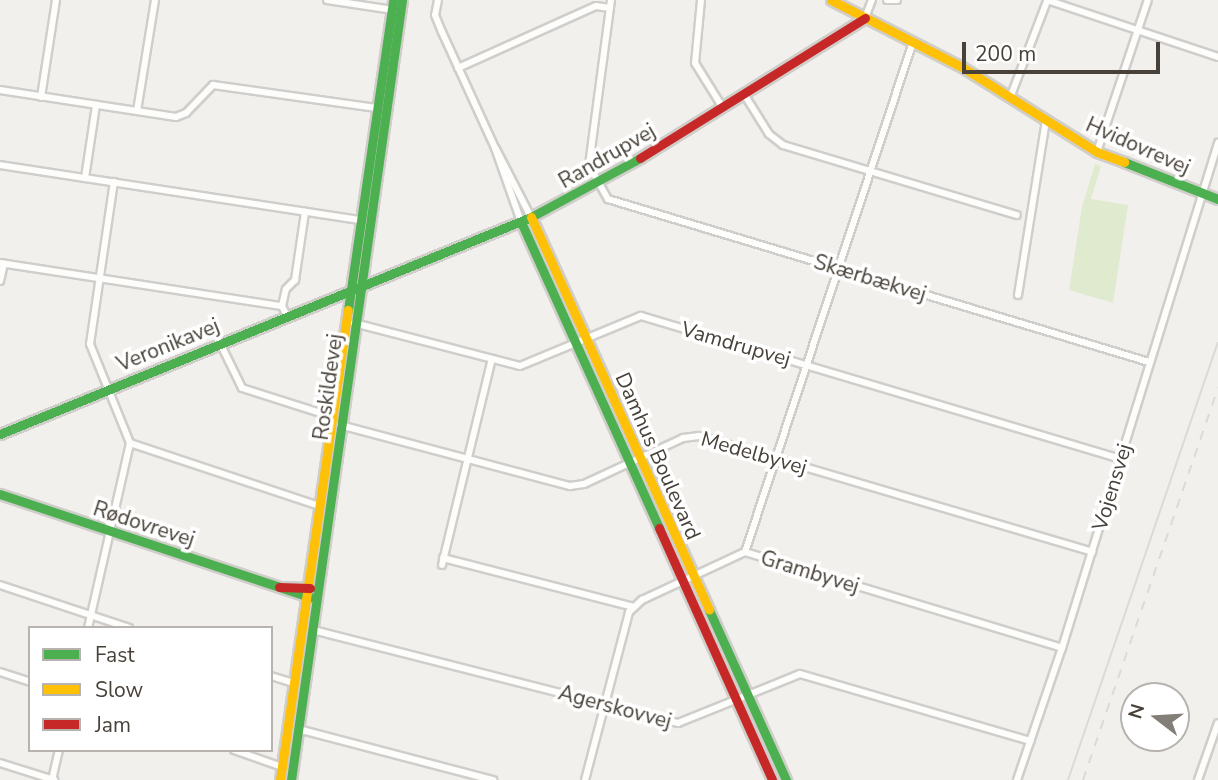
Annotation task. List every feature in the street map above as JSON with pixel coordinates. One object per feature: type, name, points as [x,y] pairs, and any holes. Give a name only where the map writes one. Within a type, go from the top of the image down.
[{"type":"street","points":[[41,97],[56,0]]},
{"type":"street","points":[[137,111],[155,0]]},
{"type":"street","points":[[327,0],[392,5],[402,11]]},
{"type":"street","name":"Roskildevej","points":[[291,780],[402,0]]},
{"type":"street","name":"Damhus Boulevard","points":[[438,0],[435,15],[458,68],[531,218],[786,780]]},
{"type":"street","points":[[701,0],[695,63],[723,107]]},
{"type":"street","name":"Hvidovrevej","points":[[831,0],[913,42],[1097,152],[1218,199]]},
{"type":"street","points":[[865,18],[872,0]]},
{"type":"street","points":[[887,0],[897,0]]},
{"type":"street","points":[[1010,98],[1047,0],[1218,57]]},
{"type":"street","points":[[1097,152],[1148,0]]},
{"type":"street","points":[[458,68],[596,6],[611,4],[589,165],[598,184]]},
{"type":"street","name":"Roskildevej","points":[[280,780],[392,5]]},
{"type":"street","name":"Randrupvej","points":[[349,290],[531,218],[598,184],[865,18]]},
{"type":"street","points":[[745,552],[913,42]]},
{"type":"street","points":[[0,90],[181,116],[208,88],[219,85],[376,108]]},
{"type":"street","points":[[744,94],[774,140],[1017,215]]},
{"type":"street","points":[[85,177],[96,105]]},
{"type":"street","points":[[1018,295],[1046,120]]},
{"type":"street","name":"Vojensvej","points":[[1017,780],[1062,648],[1149,362],[1217,155],[1218,143]]},
{"type":"street","name":"Damhus Boulevard","points":[[495,148],[521,222],[772,780]]},
{"type":"street","points":[[0,165],[360,220]]},
{"type":"street","points":[[88,626],[130,443],[90,344],[114,182]]},
{"type":"street","name":"Skærbækvej","points":[[598,184],[612,201],[1149,362]]},
{"type":"street","points":[[287,316],[282,306],[286,289],[295,280],[305,212]]},
{"type":"street","points":[[0,281],[2,263],[282,306]]},
{"type":"street","name":"Veronikavej","points":[[0,434],[349,290]]},
{"type":"street","name":"Vamdrupvej","points":[[355,324],[523,366],[641,316],[1120,460]]},
{"type":"street","points":[[220,343],[242,388],[332,417]]},
{"type":"street","points":[[492,359],[465,457],[443,562],[634,607],[626,618],[585,780]]},
{"type":"street","name":"Medelbyvej","points":[[340,425],[570,486],[584,484],[694,435],[1092,552]]},
{"type":"street","points":[[130,443],[319,506]]},
{"type":"street","name":"Rødovrevej","points":[[0,495],[277,587],[318,594]]},
{"type":"street","name":"Grambyvej","points":[[634,607],[745,552],[1062,648]]},
{"type":"street","points":[[0,585],[123,626]]},
{"type":"street","name":"Agerskovvej","points":[[313,630],[683,724],[792,676],[809,676],[1030,741]]},
{"type":"street","points":[[0,672],[28,680]]},
{"type":"street","points":[[273,677],[294,683]]},
{"type":"street","points":[[1198,780],[1218,723]]},
{"type":"street","points":[[298,729],[493,780]]},
{"type":"street","points":[[0,764],[53,780],[59,752]]},
{"type":"street","points":[[240,752],[282,766]]},
{"type":"green space","points":[[1095,164],[1101,166],[1091,199],[1128,205],[1113,303],[1069,290],[1082,207]]},
{"type":"tram line","points":[[1068,780],[1218,343]]},
{"type":"railway","points":[[1083,780],[1218,388]]},
{"type":"traffic: fast","points":[[348,310],[393,0]]},
{"type":"traffic: fast","points":[[291,780],[402,0]]},
{"type":"traffic: fast","points":[[0,434],[531,217],[640,158]]},
{"type":"traffic: fast","points":[[1124,162],[1218,199]]},
{"type":"traffic: fast","points":[[521,222],[659,528]]},
{"type":"traffic: fast","points":[[0,494],[310,597]]},
{"type":"traffic: fast","points":[[709,610],[786,780]]},
{"type":"traffic: slow","points":[[831,0],[962,67],[1097,152],[1124,162]]},
{"type":"traffic: slow","points":[[531,217],[709,610]]},
{"type":"traffic: slow","points":[[280,780],[348,310]]},
{"type":"traffic: jam","points":[[640,158],[865,18]]},
{"type":"traffic: jam","points":[[659,528],[772,780]]},
{"type":"traffic: jam","points":[[279,587],[310,588]]}]
